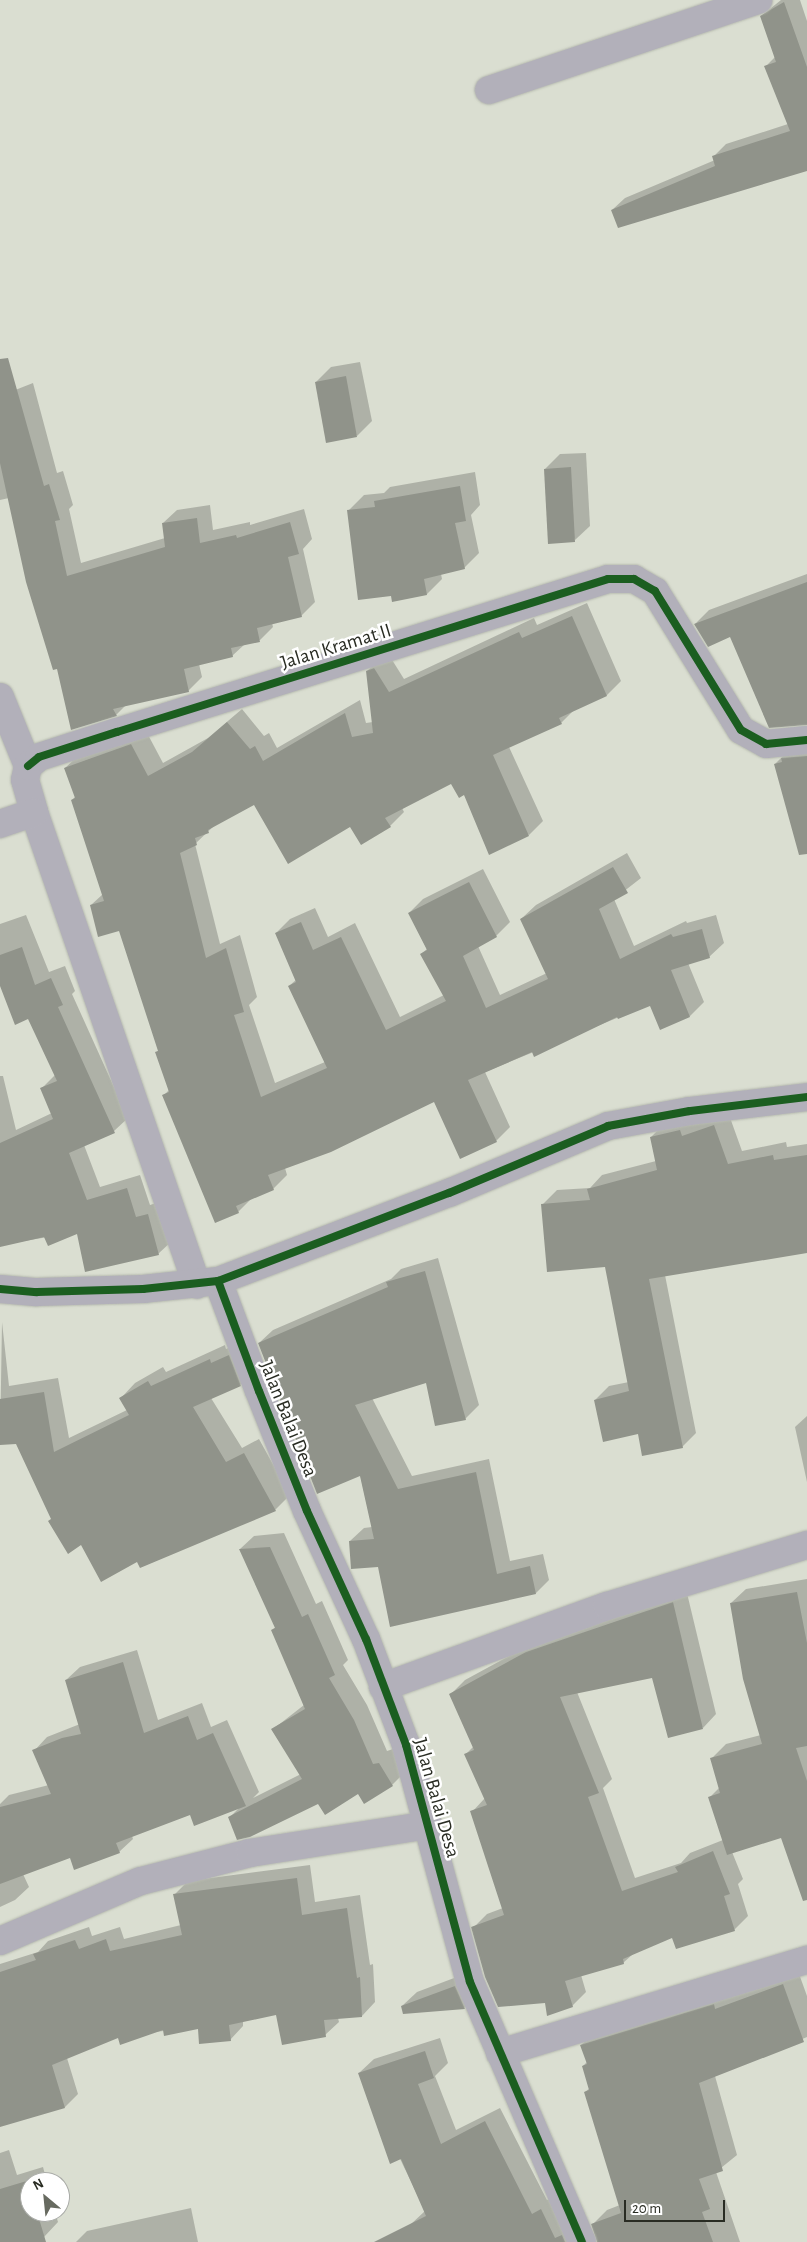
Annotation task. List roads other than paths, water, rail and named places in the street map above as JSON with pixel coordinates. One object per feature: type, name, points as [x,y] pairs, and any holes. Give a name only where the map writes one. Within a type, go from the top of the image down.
[{"type":"street","points":[[489,90],[758,0]]},
{"type":"street","name":"Jalan Kramat II","points":[[28,766],[39,757],[608,579],[634,579],[655,591],[741,730],[766,744],[807,740]]},
{"type":"street","points":[[0,697],[28,766]]},
{"type":"street","name":"Jalan Balai Desa","points":[[28,766],[25,780],[34,812],[207,1283],[366,1639],[406,1745],[470,1982],[582,2242]]},
{"type":"street","points":[[0,824],[34,812]]},
{"type":"street","points":[[0,1289],[37,1292],[207,1283],[449,1193],[608,1126],[690,1110],[807,1097]]},
{"type":"street","points":[[383,1687],[607,1606],[807,1545]]},
{"type":"street","points":[[0,1941],[141,1881],[250,1853],[428,1825]]},
{"type":"street","points":[[500,2053],[807,1960]]}]
